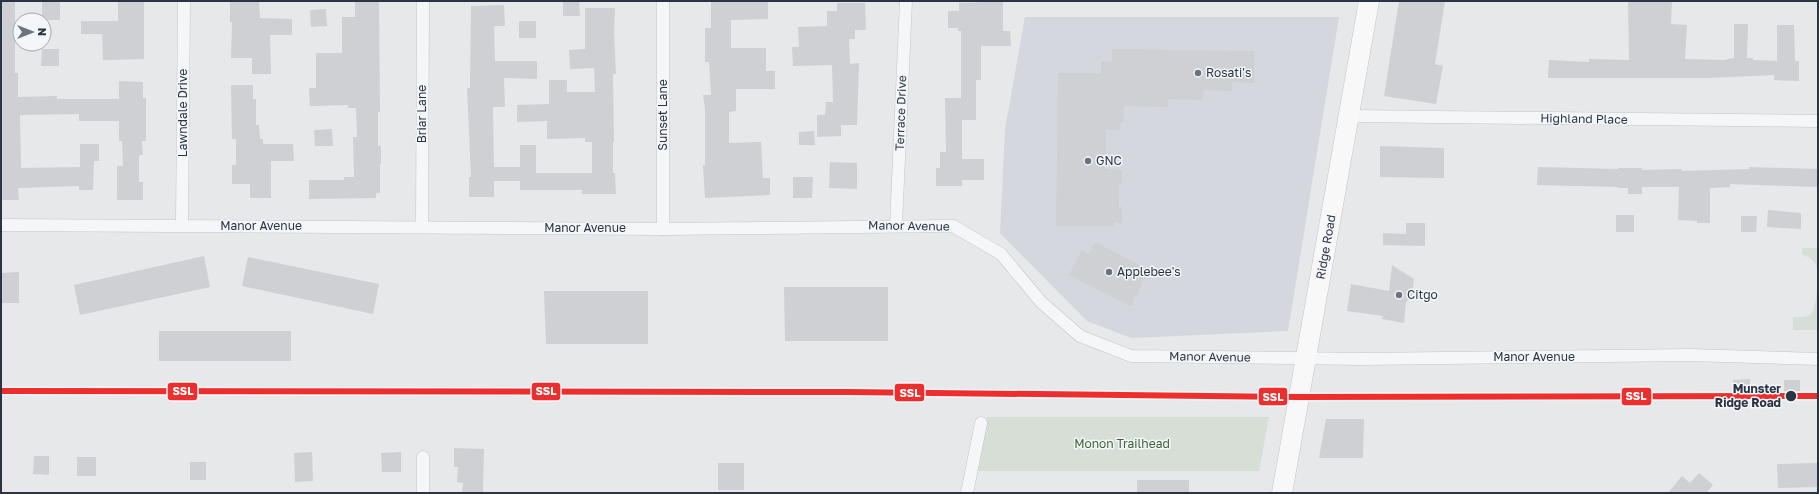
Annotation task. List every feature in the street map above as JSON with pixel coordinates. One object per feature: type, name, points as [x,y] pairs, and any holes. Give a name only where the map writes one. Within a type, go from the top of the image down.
[{"type":"main road","name":"Ridge Road","points":[[1282,493],[1369,1]]},
{"type":"street","name":"Lawndale Drive","points":[[182,225],[184,1]]},
{"type":"street","name":"Briar Lane","points":[[422,227],[423,1]]},
{"type":"street","name":"Sunset Lane","points":[[663,1],[663,229]]},
{"type":"street","name":"Terrace Drive","points":[[896,225],[906,1]]},
{"type":"street","name":"Highland Place","points":[[1349,116],[1818,121]]},
{"type":"street","name":"Manor Avenue","points":[[1,225],[663,229],[896,225],[953,226],[1001,254],[1041,302],[1080,336],[1131,356],[1305,358],[1689,355],[1818,359]]},
{"type":"street","points":[[967,493],[981,423]]},
{"type":"street","points":[[423,457],[423,493]]},
{"type":"shaded area","points":[[1025,17],[1339,17],[1288,331],[1131,338],[1087,321],[1000,233],[1005,129]]},
{"type":"green space","points":[[1802,248],[1818,248],[1818,330],[1793,330],[1793,317],[1805,317],[1811,314],[1815,305],[1817,290],[1816,265],[1812,260],[1802,254]]},
{"type":"green space","name":"Monon Trailhead","points":[[987,417],[1269,417],[1259,471],[974,471]]},
{"type":"building","points":[[1,1],[15,1],[15,12],[12,12],[12,52],[15,52],[15,73],[18,73],[18,97],[57,96],[57,99],[119,99],[119,81],[143,82],[143,98],[146,98],[146,141],[142,141],[143,155],[139,155],[139,182],[143,182],[143,200],[117,199],[117,166],[123,166],[122,141],[119,141],[119,121],[79,121],[79,114],[20,115],[21,168],[80,167],[80,144],[99,144],[99,161],[94,161],[93,190],[79,190],[79,186],[18,188],[19,200],[1,200]]},
{"type":"building","points":[[42,1],[60,1],[60,20],[52,20],[52,12],[42,12]]},
{"type":"building","points":[[118,1],[144,1],[144,59],[103,60],[102,34],[81,34],[81,21],[118,21]]},
{"type":"building","points":[[230,1],[259,1],[260,18],[292,19],[292,35],[270,35],[271,74],[252,74],[252,58],[231,58],[232,22],[230,22]]},
{"type":"building","points":[[355,1],[379,1],[380,112],[378,112],[378,146],[381,146],[380,193],[376,193],[376,198],[309,199],[309,180],[344,180],[344,177],[354,177],[353,137],[357,137],[356,108],[348,108],[348,105],[310,106],[309,88],[316,88],[316,53],[342,53],[342,17],[355,17]]},
{"type":"building","points":[[563,1],[579,1],[580,16],[563,16]]},
{"type":"building","points":[[711,1],[768,2],[768,19],[731,20],[731,48],[766,48],[766,71],[775,71],[775,89],[736,89],[736,111],[729,112],[729,143],[761,142],[763,178],[770,178],[770,195],[705,198],[703,165],[705,165],[705,109],[703,95],[711,95],[709,62],[705,62],[705,28],[711,28]]},
{"type":"building","points":[[1003,1],[1003,31],[1010,31],[1011,46],[981,46],[981,80],[976,80],[976,120],[962,120],[962,159],[984,159],[984,180],[962,180],[962,186],[936,186],[936,168],[940,168],[940,152],[946,152],[945,98],[961,98],[961,31],[958,31],[958,28],[948,28],[948,11],[959,11],[959,3]]},
{"type":"building","points":[[1399,1],[1445,1],[1435,64],[1443,66],[1436,104],[1384,96]]},
{"type":"building","points":[[1628,1],[1672,1],[1671,24],[1687,25],[1685,59],[1727,60],[1734,58],[1734,24],[1748,24],[1747,58],[1753,58],[1753,60],[1777,61],[1777,25],[1794,25],[1795,61],[1799,61],[1799,81],[1774,80],[1774,75],[1708,78],[1548,78],[1549,60],[1589,62],[1589,59],[1629,60]]},
{"type":"building","points":[[837,3],[865,3],[866,30],[855,30],[855,39],[849,39],[850,64],[859,63],[857,125],[841,125],[841,136],[817,137],[817,115],[825,115],[826,102],[833,102],[832,65],[793,66],[792,47],[799,47],[798,27],[827,26],[827,11],[837,11]]},
{"type":"building","points":[[504,5],[505,26],[494,26],[495,61],[537,61],[537,79],[504,78],[505,107],[493,107],[494,167],[520,167],[520,145],[536,145],[536,173],[592,173],[592,142],[585,142],[585,138],[547,139],[547,121],[517,122],[517,105],[549,104],[549,80],[567,80],[567,92],[595,92],[594,68],[570,69],[569,50],[585,49],[585,8],[615,8],[614,32],[616,74],[613,74],[613,173],[615,173],[616,194],[582,194],[582,190],[520,190],[520,181],[494,181],[494,197],[469,197],[469,177],[471,177],[467,88],[470,88],[471,6]]},
{"type":"building","points":[[326,9],[327,26],[311,27],[310,10]]},
{"type":"building","points":[[519,21],[536,21],[536,38],[519,38]]},
{"type":"building","points":[[52,49],[59,49],[59,66],[41,66],[42,52],[52,52]]},
{"type":"building","points":[[1112,49],[1254,51],[1254,83],[1232,82],[1232,91],[1203,90],[1203,100],[1168,99],[1168,107],[1124,106],[1123,123],[1120,123],[1120,130],[1106,130],[1106,169],[1122,170],[1122,184],[1119,183],[1119,207],[1122,207],[1122,223],[1114,222],[1114,226],[1056,226],[1058,73],[1101,73],[1101,61],[1112,62]]},
{"type":"building","points":[[231,85],[253,85],[253,99],[256,99],[256,125],[259,125],[260,139],[263,139],[263,144],[293,144],[294,161],[271,161],[271,198],[250,198],[250,184],[232,184],[232,165],[236,165],[236,139],[232,139]]},
{"type":"building","points":[[332,129],[333,146],[315,146],[314,130]]},
{"type":"building","points":[[814,131],[815,145],[799,145],[799,132]]},
{"type":"building","points":[[1380,146],[1444,148],[1444,178],[1380,177]]},
{"type":"building","points":[[830,162],[857,163],[857,189],[829,188]]},
{"type":"building","points":[[1538,167],[1618,169],[1642,168],[1642,170],[1682,169],[1682,171],[1749,169],[1749,167],[1818,169],[1818,187],[1730,184],[1730,187],[1710,188],[1710,223],[1697,223],[1697,221],[1678,220],[1679,187],[1642,187],[1642,194],[1628,194],[1628,188],[1618,187],[1537,185]]},
{"type":"building","points":[[793,177],[813,177],[812,198],[793,198]]},
{"type":"building","points":[[1768,210],[1801,213],[1801,229],[1767,227]]},
{"type":"building","points":[[1616,215],[1634,215],[1634,232],[1616,232]]},
{"type":"building","points":[[1741,216],[1757,216],[1756,232],[1741,232]]},
{"type":"building","points":[[1406,223],[1425,223],[1425,246],[1383,245],[1383,233],[1406,234]]},
{"type":"building","name":"Applebee's","points":[[1095,242],[1149,270],[1131,306],[1069,275],[1082,250],[1089,254]]},
{"type":"building","points":[[204,256],[210,287],[80,315],[74,285]]},
{"type":"building","points":[[248,257],[379,284],[373,314],[242,286]]},
{"type":"building","points":[[1392,265],[1414,279],[1412,297],[1406,302],[1404,323],[1382,319],[1383,316],[1347,311],[1351,284],[1389,291]]},
{"type":"building","points":[[19,272],[19,303],[1,303],[1,273]]},
{"type":"building","points":[[784,287],[888,287],[888,341],[785,341]]},
{"type":"building","points":[[544,291],[648,291],[648,344],[546,344]]},
{"type":"building","points":[[159,331],[291,331],[291,361],[159,361]]},
{"type":"building","points":[[1750,379],[1750,392],[1733,392],[1733,380]]},
{"type":"building","points":[[1784,380],[1800,380],[1800,392],[1784,392]]},
{"type":"building","points":[[1326,419],[1364,419],[1363,458],[1319,458]]},
{"type":"building","points":[[454,448],[484,449],[483,493],[462,493],[463,483],[457,482],[458,467],[454,467]]},
{"type":"building","points":[[312,452],[313,481],[295,482],[294,453]]},
{"type":"building","points":[[401,452],[401,472],[382,472],[381,453]]},
{"type":"building","points":[[34,456],[49,456],[49,475],[33,474]]},
{"type":"building","points":[[77,457],[96,457],[96,476],[77,476]]},
{"type":"building","points":[[190,462],[206,462],[206,480],[190,480]]},
{"type":"building","points":[[718,463],[744,463],[744,490],[718,490]]},
{"type":"building","points":[[1818,463],[1818,487],[1778,488],[1777,464]]},
{"type":"building","points":[[1699,473],[1713,485],[1706,493],[1668,493],[1682,476],[1690,483]]},
{"type":"building","points":[[1137,480],[1189,480],[1189,493],[1137,493]]},
{"type":"transit line","name":"SSL","points":[[1,391],[848,392],[1299,397],[1818,396]]},
{"type":"place","name":"Rosati's","points":[[1198,73]]},
{"type":"place","name":"GNC","points":[[1088,161]]},
{"type":"place","name":"Applebee's","points":[[1109,272]]},
{"type":"place","name":"Citgo","points":[[1399,295]]},
{"type":"place","name":"Munster Ridge Road","points":[[1791,396]]}]
